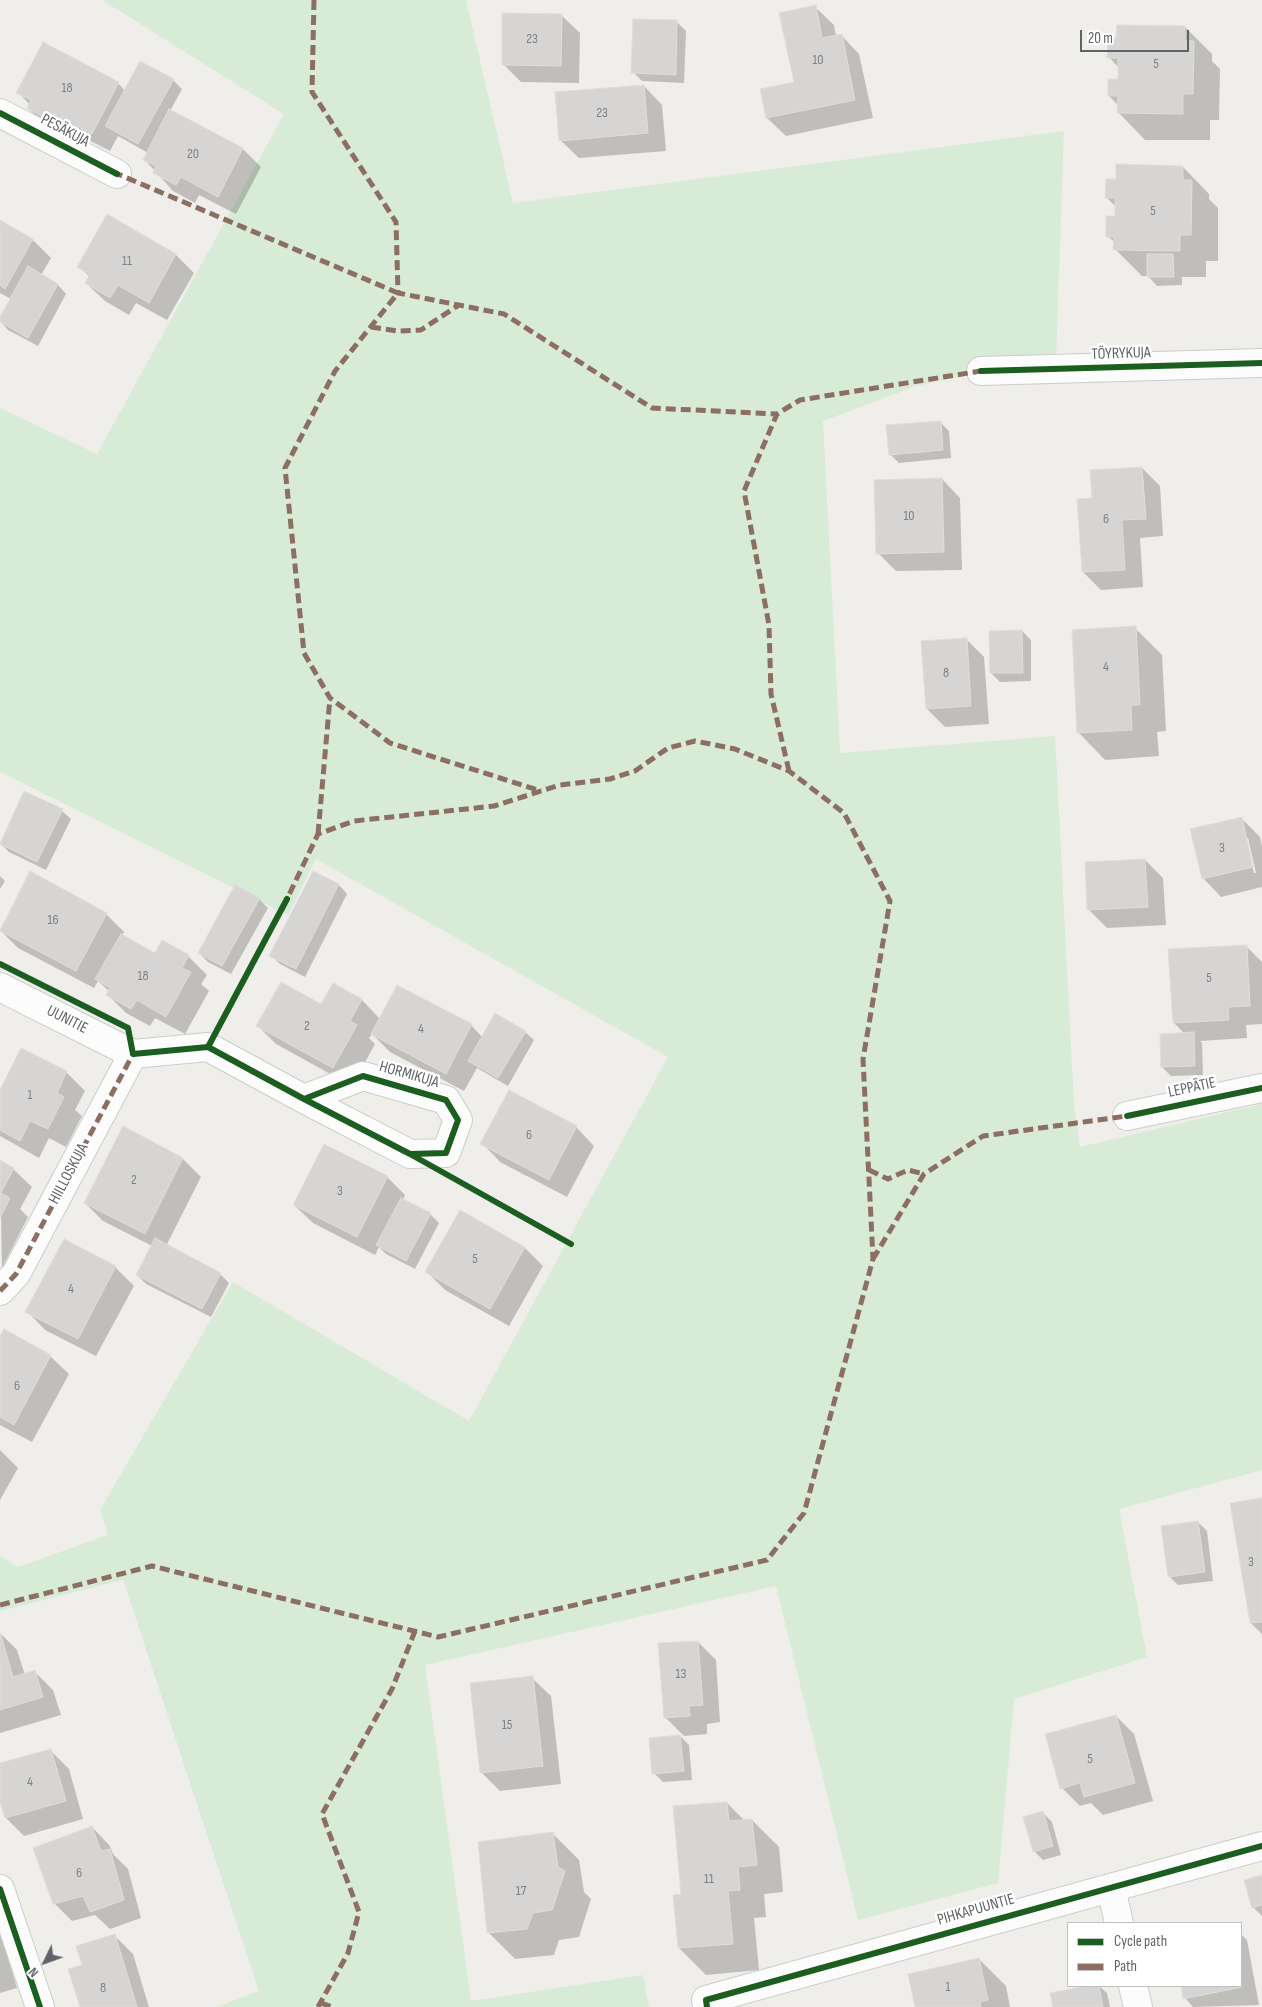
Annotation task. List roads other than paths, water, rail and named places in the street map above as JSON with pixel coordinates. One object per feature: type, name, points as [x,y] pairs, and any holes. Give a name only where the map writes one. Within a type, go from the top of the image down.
[{"type":"street","name":"PESÄKUJA","points":[[0,113],[117,174]]},
{"type":"street","name":"TÖYRYKUJA","points":[[981,371],[1262,363]]},
{"type":"street","name":"UUNITIE","points":[[0,987],[133,1054]]},
{"type":"street","name":"HORMIKUJA","points":[[133,1054],[208,1047],[304,1099],[410,1154],[446,1153],[458,1120],[446,1100],[363,1076],[304,1099]]},
{"type":"street","name":"HIILLOSKUJA","points":[[0,1291],[16,1274],[133,1054]]},
{"type":"street","name":"LEPPÄTIE","points":[[1127,1116],[1262,1088]]},
{"type":"street","name":"PIHKAPUUNTIE","points":[[699,2005],[1262,1846]]},
{"type":"street","points":[[1111,1888],[1119,1922]]},
{"type":"street","points":[[0,1889],[40,2007]]},
{"type":"street","points":[[1133,1987],[1138,2007]]}]
